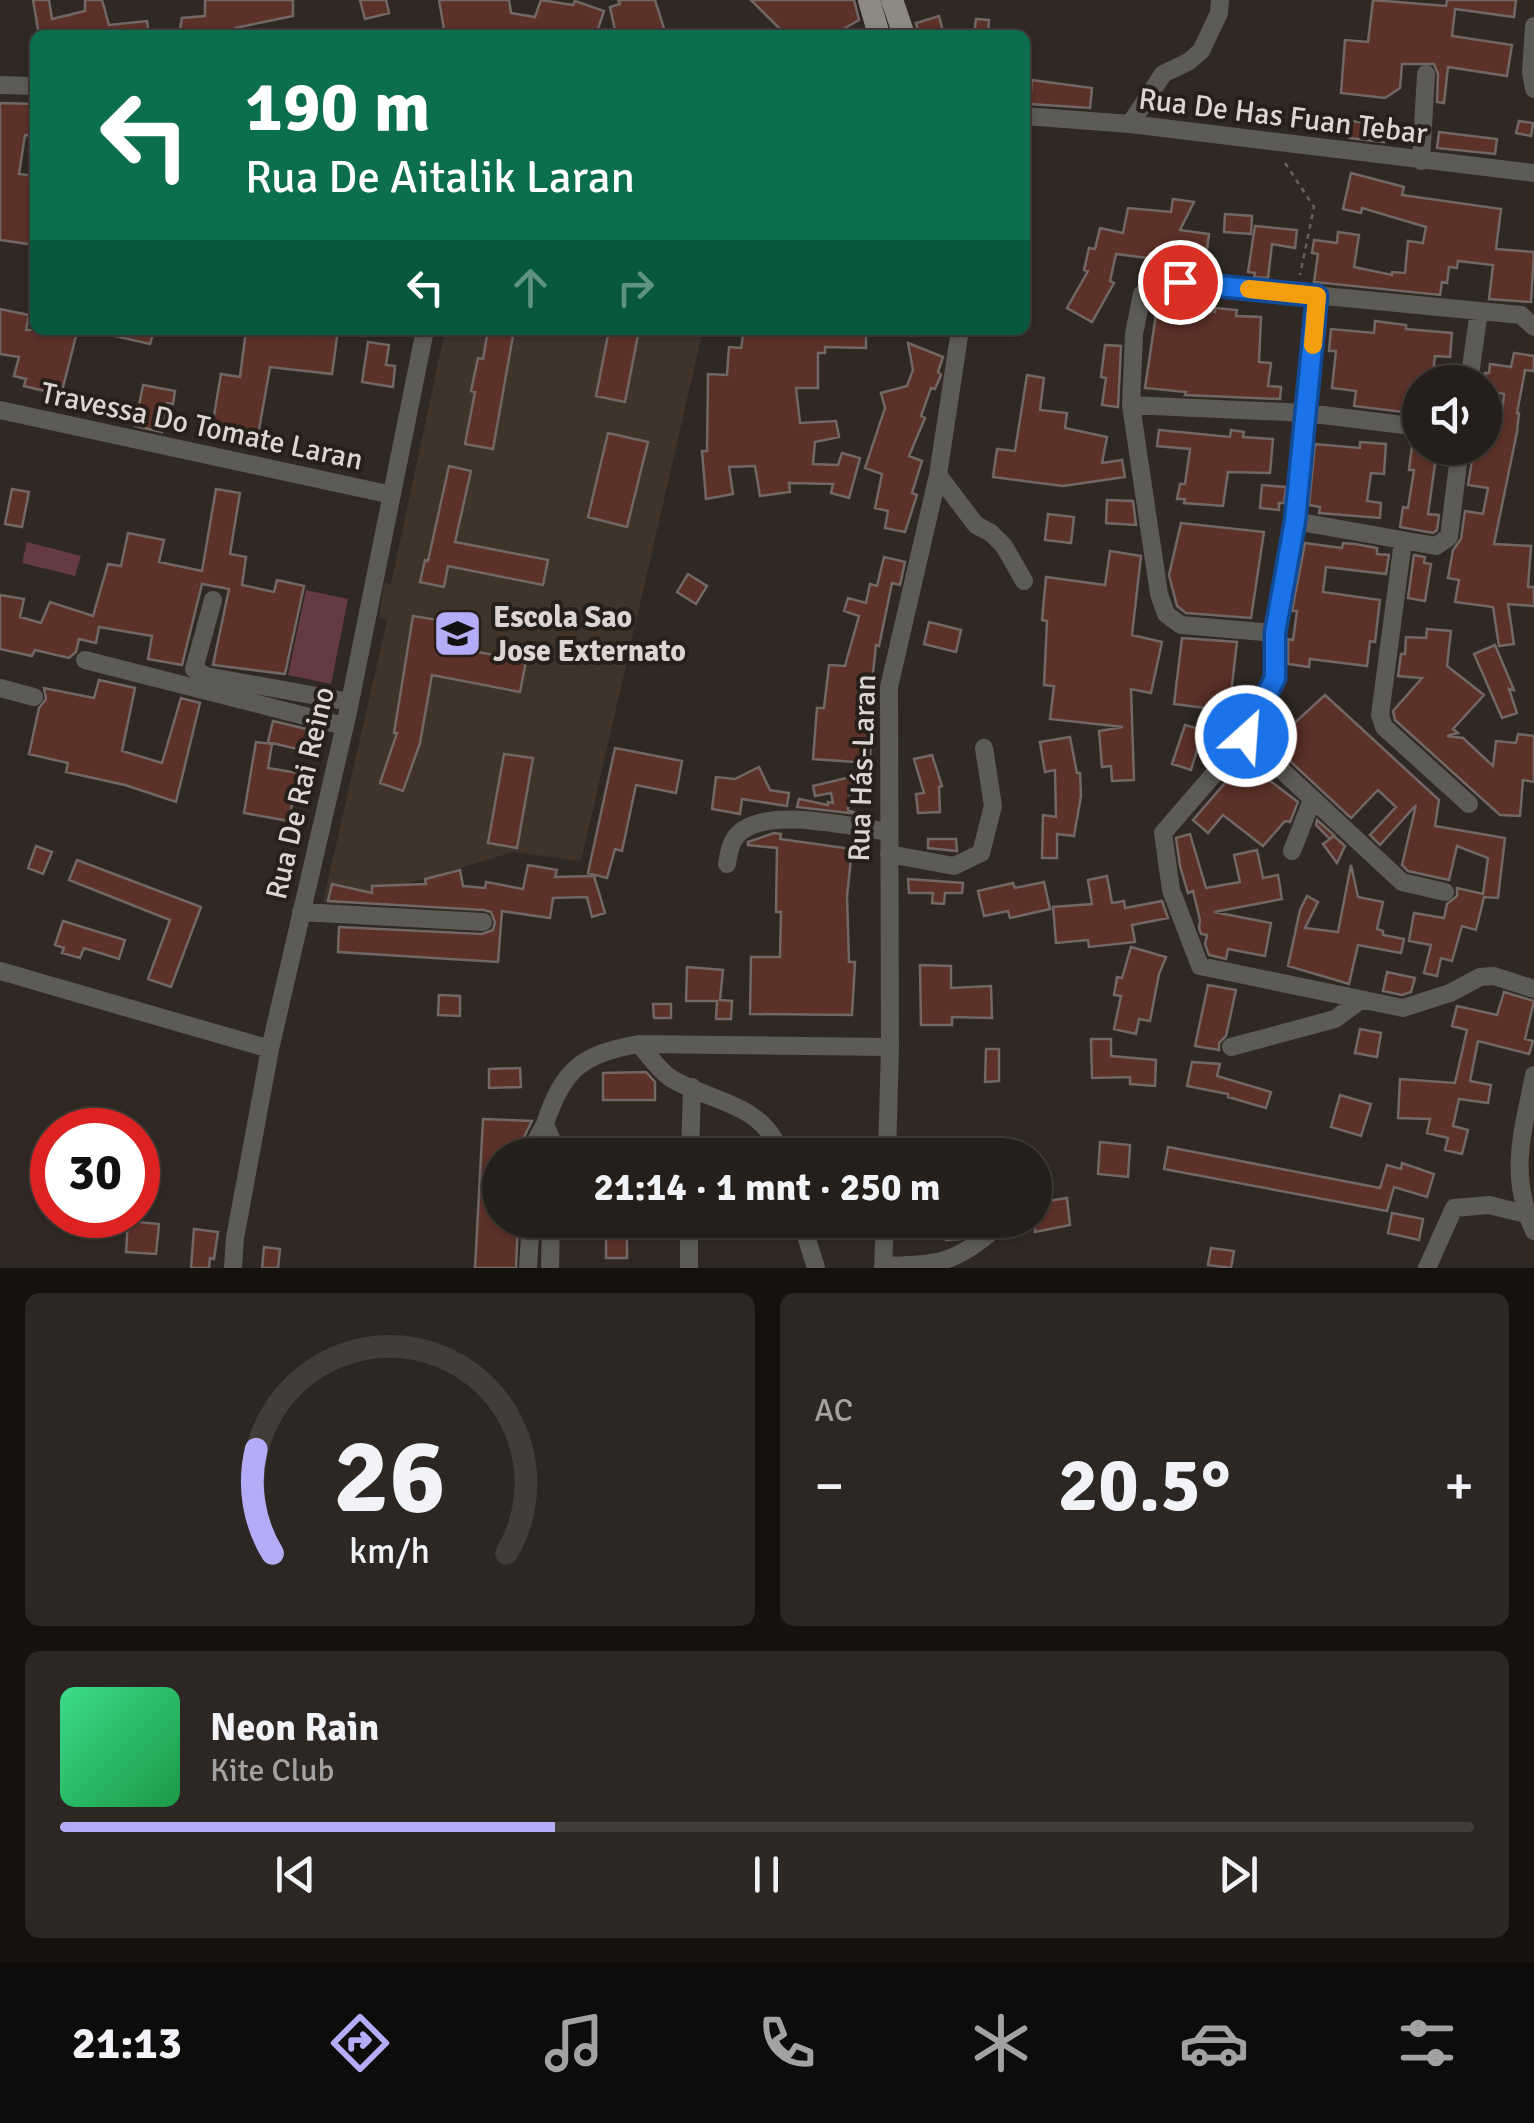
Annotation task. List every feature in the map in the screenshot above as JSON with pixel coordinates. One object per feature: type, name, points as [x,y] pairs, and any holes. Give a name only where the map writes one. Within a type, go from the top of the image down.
[{"type":"main road","points":[[868,0],[877,30]]},
{"type":"main road","points":[[892,0],[902,30]]},
{"type":"street","points":[[1130,124],[1163,74],[1201,51],[1220,0]]},
{"type":"street","points":[[1534,26],[1534,89]]},
{"type":"street","points":[[1421,161],[1426,74]]},
{"type":"street","points":[[0,85],[30,86]]},
{"type":"street","name":"Rua De Has Fuan Tebar","points":[[1030,116],[1130,124],[1534,173]]},
{"type":"street","points":[[1275,633],[1181,625],[1166,614],[1159,594],[1131,405],[1134,334],[1142,294],[1157,286],[1180,282],[1521,314],[1534,326]]},
{"type":"street","points":[[1317,296],[1295,521],[1275,633],[1275,678],[1246,736],[1163,834],[1171,890],[1200,966],[1403,1008],[1450,993],[1480,977],[1494,976],[1534,988]]},
{"type":"street","points":[[1472,365],[1480,310]]},
{"type":"street","name":"Rua De Rai Reino","points":[[233,1268],[235,1238],[270,1049],[350,702],[425,335]]},
{"type":"street","name":"Rua Hás-Laran","points":[[887,1138],[888,687],[938,476],[959,335]]},
{"type":"street","points":[[1131,405],[1306,413],[1402,425]]},
{"type":"street","name":"Travessa Do Tomate Laran","points":[[0,410],[392,495]]},
{"type":"street","points":[[1295,521],[1436,546],[1449,537],[1458,465]]},
{"type":"street","points":[[938,476],[976,526],[1004,546],[1024,581]]},
{"type":"street","points":[[1404,542],[1380,714],[1384,727],[1470,804]]},
{"type":"street","points":[[213,600],[194,670],[206,676],[350,702]]},
{"type":"street","points":[[85,660],[344,726]]},
{"type":"street","points":[[0,688],[34,697]]},
{"type":"street","points":[[1246,736],[1402,882],[1445,892]]},
{"type":"street","points":[[889,854],[954,866],[981,853],[993,806],[984,748]]},
{"type":"street","points":[[1292,850],[1312,800]]},
{"type":"street","points":[[727,864],[730,845],[744,829],[788,818],[889,832]]},
{"type":"street","points":[[301,912],[483,922]]},
{"type":"street","points":[[0,971],[270,1049]]},
{"type":"street","points":[[1231,1048],[1335,1019],[1361,1000]]},
{"type":"street","points":[[638,1044],[670,1078],[751,1112],[775,1138]]},
{"type":"street","points":[[537,1138],[554,1096],[575,1066],[602,1050],[638,1044],[890,1047]]},
{"type":"street","points":[[1532,1221],[1517,1166],[1534,1075]]},
{"type":"street","points":[[690,1138],[692,1087]]},
{"type":"street","points":[[545,1124],[551,1138]]},
{"type":"street","points":[[1428,1268],[1454,1208],[1489,1205],[1532,1221]]},
{"type":"street","points":[[528,1268],[530,1238]]},
{"type":"street","points":[[550,1268],[551,1238]]},
{"type":"street","points":[[688,1268],[689,1238]]},
{"type":"street","points":[[807,1238],[816,1268]]},
{"type":"street","points":[[885,1238],[884,1267],[939,1264],[971,1250],[985,1238]]},
{"type":"path","points":[[1270,140],[1314,207],[1296,294]]},
{"type":"shaded area","points":[[444,335],[702,335],[581,861],[513,852],[339,904],[323,902],[387,620],[379,618],[384,583],[391,584]]},
{"type":"shaded area","points":[[27,542],[81,556],[75,576],[22,563]]},
{"type":"shaded area","points":[[306,590],[348,599],[331,684],[288,675]]},
{"type":"building","points":[[33,0],[49,0],[52,19],[85,11],[85,0],[102,0],[109,25],[147,21],[148,30],[38,30]]},
{"type":"building","points":[[205,0],[293,0],[293,16],[235,30],[180,30],[182,18],[205,16]]},
{"type":"building","points":[[360,0],[386,0],[389,13],[365,19]]},
{"type":"building","points":[[439,0],[509,0],[511,13],[535,17],[541,0],[573,5],[575,1],[604,11],[598,30],[444,30]]},
{"type":"building","points":[[618,0],[655,0],[664,30],[615,30],[610,7],[620,4]]},
{"type":"building","points":[[751,0],[854,0],[859,20],[842,30],[781,30]]},
{"type":"building","points":[[1373,0],[1446,6],[1447,0],[1516,0],[1514,17],[1455,9],[1452,36],[1512,45],[1507,76],[1448,67],[1444,103],[1437,102],[1438,74],[1434,64],[1402,64],[1400,88],[1385,98],[1341,93],[1345,40],[1368,42]]},
{"type":"building","points":[[939,16],[943,30],[918,30],[916,23]]},
{"type":"building","points":[[976,19],[989,20],[988,30],[975,30]]},
{"type":"building","points":[[1032,80],[1092,88],[1090,108],[1030,104]]},
{"type":"building","points":[[0,103],[30,104],[30,136],[25,135],[19,174],[30,175],[30,244],[0,240]]},
{"type":"building","points":[[1351,121],[1386,125],[1384,142],[1349,138]]},
{"type":"building","points":[[1519,121],[1533,123],[1531,136],[1516,133]]},
{"type":"building","points":[[1439,132],[1497,139],[1495,154],[1437,148]]},
{"type":"building","points":[[1351,173],[1404,187],[1402,195],[1501,209],[1496,249],[1534,252],[1531,302],[1489,299],[1493,265],[1458,261],[1457,268],[1449,267],[1440,295],[1314,282],[1318,254],[1312,253],[1314,240],[1337,243],[1338,232],[1359,235],[1354,267],[1392,275],[1405,273],[1408,241],[1423,243],[1426,227],[1362,208],[1361,213],[1343,209]]},
{"type":"building","points":[[1173,199],[1194,202],[1180,230],[1209,234],[1205,265],[1116,254],[1110,281],[1114,283],[1092,322],[1067,308],[1088,271],[1084,270],[1089,248],[1095,249],[1100,228],[1123,233],[1128,208],[1171,212]]},
{"type":"building","points":[[1225,214],[1252,216],[1251,234],[1224,232]]},
{"type":"building","points":[[1255,226],[1297,230],[1295,248],[1272,244],[1268,278],[1254,277],[1255,273],[1248,272]]},
{"type":"building","points":[[1158,301],[1215,312],[1215,308],[1237,310],[1236,316],[1261,317],[1259,362],[1271,363],[1268,386],[1281,387],[1280,399],[1185,395],[1186,392],[1145,388]]},
{"type":"building","points":[[0,309],[29,315],[26,330],[30,330],[30,335],[76,336],[61,395],[24,386],[26,379],[14,376],[19,357],[0,354]]},
{"type":"building","points":[[1375,321],[1406,325],[1406,329],[1452,333],[1450,357],[1435,356],[1434,365],[1402,365],[1402,412],[1354,406],[1356,391],[1332,388],[1336,351],[1329,351],[1331,329],[1374,333]]},
{"type":"building","points":[[111,335],[153,335],[150,344]]},
{"type":"building","points":[[245,335],[337,335],[332,374],[270,367],[257,441],[211,433],[221,374],[240,377]]},
{"type":"building","points":[[487,335],[513,335],[493,449],[465,444],[475,392],[471,391],[478,358],[483,359]]},
{"type":"building","points":[[608,335],[638,335],[625,402],[596,396]]},
{"type":"building","points":[[743,335],[866,335],[866,348],[825,347],[825,353],[818,353],[818,388],[796,388],[800,423],[836,421],[839,437],[815,442],[813,464],[838,465],[842,453],[860,458],[849,498],[831,493],[833,484],[789,483],[790,492],[760,496],[755,466],[729,467],[733,494],[706,499],[702,451],[707,451],[708,374],[727,375],[729,347],[741,348]]},
{"type":"building","points":[[368,342],[389,345],[386,365],[395,366],[393,387],[362,382]]},
{"type":"building","points":[[908,343],[943,357],[938,372],[941,375],[935,389],[931,388],[921,416],[925,418],[909,456],[922,461],[912,493],[917,495],[905,532],[885,528],[888,511],[875,508],[882,474],[865,468],[885,408],[881,393],[907,386],[913,370]]},
{"type":"building","points":[[1105,345],[1121,346],[1118,407],[1102,405]]},
{"type":"building","points":[[1514,353],[1534,356],[1534,371],[1525,370],[1494,544],[1531,546],[1528,587],[1534,587],[1534,606],[1508,604],[1514,644],[1499,646],[1493,607],[1455,602],[1459,580],[1448,578],[1453,550],[1461,539],[1465,511],[1483,514],[1488,488],[1468,485],[1471,465],[1502,465],[1502,366],[1511,367]]},
{"type":"building","points":[[1027,375],[1044,378],[1040,410],[1067,413],[1065,428],[1107,437],[1102,463],[1122,460],[1125,477],[1063,486],[993,477],[997,449],[1015,451]]},
{"type":"building","points":[[143,385],[175,391],[173,404],[167,403],[162,432],[135,426]]},
{"type":"building","points":[[1159,430],[1230,437],[1231,430],[1244,432],[1243,437],[1273,439],[1270,473],[1228,472],[1223,506],[1184,503],[1185,499],[1177,499],[1180,484],[1185,484],[1190,449],[1157,446]]},
{"type":"building","points":[[608,433],[648,442],[627,527],[588,517]]},
{"type":"building","points":[[1360,442],[1386,444],[1384,474],[1371,473],[1367,501],[1381,503],[1380,518],[1319,513],[1320,507],[1309,505],[1315,444],[1360,448]]},
{"type":"building","points":[[1410,465],[1435,465],[1428,514],[1439,515],[1433,533],[1400,527],[1403,507],[1408,508],[1414,470],[1409,470]]},
{"type":"building","points":[[449,466],[471,471],[455,542],[548,560],[543,585],[448,566],[444,587],[420,582]]},
{"type":"building","points":[[1262,485],[1286,487],[1279,510],[1260,508]]},
{"type":"building","points":[[12,489],[29,492],[22,527],[5,524]]},
{"type":"building","points":[[216,489],[240,493],[230,554],[246,557],[242,585],[274,592],[277,580],[304,586],[285,674],[213,665],[229,589],[202,584],[182,665],[148,659],[152,636],[99,627],[96,643],[79,639],[76,652],[69,658],[35,650],[32,656],[0,649],[0,595],[24,599],[20,617],[41,623],[50,602],[93,616],[108,564],[121,566],[128,533],[164,540],[159,562],[202,571]]},
{"type":"building","points":[[1107,500],[1133,501],[1136,525],[1106,523]]},
{"type":"building","points":[[1048,514],[1074,517],[1071,543],[1045,540]]},
{"type":"building","points":[[1181,523],[1264,532],[1251,618],[1186,613],[1177,606],[1169,575]]},
{"type":"building","points":[[1305,543],[1342,548],[1343,543],[1355,544],[1389,555],[1386,574],[1326,567],[1323,592],[1380,600],[1375,642],[1370,641],[1367,666],[1310,659],[1309,667],[1288,664],[1288,639],[1293,640],[1297,611],[1292,611]]},
{"type":"building","points":[[1110,551],[1141,556],[1132,635],[1162,642],[1151,693],[1131,689],[1134,780],[1112,781],[1111,766],[1102,767],[1099,731],[1123,727],[1050,719],[1054,686],[1044,685],[1047,621],[1042,620],[1046,577],[1105,585]]},
{"type":"building","points":[[1414,555],[1425,557],[1424,563],[1431,564],[1425,601],[1408,598]]},
{"type":"building","points":[[884,557],[905,562],[900,585],[892,583],[879,646],[876,645],[868,720],[870,763],[813,759],[817,708],[824,708],[829,665],[845,666],[859,616],[844,611],[848,598],[866,603],[870,584],[877,586]]},
{"type":"building","points":[[688,574],[707,586],[696,604],[677,592]]},
{"type":"building","points":[[413,616],[444,621],[440,645],[526,661],[520,692],[432,675],[420,743],[403,791],[380,783],[397,733]]},
{"type":"building","points":[[929,622],[961,630],[956,652],[924,644]]},
{"type":"building","points":[[1427,629],[1451,631],[1447,666],[1484,695],[1453,729],[1458,733],[1447,736],[1463,738],[1493,766],[1496,741],[1516,743],[1518,734],[1534,736],[1534,782],[1523,780],[1520,816],[1500,815],[1395,720],[1393,711],[1422,678],[1398,676],[1406,637],[1426,638]]},
{"type":"building","points":[[1182,638],[1237,642],[1229,711],[1174,704]]},
{"type":"building","points":[[1495,645],[1514,690],[1509,689],[1517,713],[1502,718],[1474,654]]},
{"type":"building","points":[[99,680],[135,688],[122,751],[162,763],[181,698],[200,703],[176,802],[66,772],[68,763],[29,754],[39,708],[46,699],[44,688],[94,698]]},
{"type":"building","points":[[1325,695],[1439,800],[1435,826],[1505,838],[1498,898],[1484,897],[1476,930],[1462,926],[1452,961],[1441,958],[1437,976],[1424,973],[1431,945],[1409,941],[1414,913],[1444,918],[1447,904],[1457,896],[1457,888],[1483,894],[1488,858],[1457,846],[1449,880],[1408,871],[1402,865],[1416,805],[1380,845],[1370,835],[1396,807],[1378,790],[1351,818],[1261,734],[1273,714],[1288,729]]},
{"type":"building","points":[[273,721],[319,732],[314,753],[268,742]]},
{"type":"building","points":[[1185,725],[1203,730],[1191,770],[1172,764]]},
{"type":"building","points":[[1070,737],[1080,773],[1081,796],[1074,836],[1057,834],[1057,858],[1042,858],[1043,815],[1056,817],[1055,770],[1045,772],[1040,742]]},
{"type":"building","points":[[256,742],[272,744],[268,768],[298,773],[289,821],[244,813]]},
{"type":"building","points":[[615,748],[682,761],[676,793],[636,785],[622,851],[615,849],[607,878],[588,873]]},
{"type":"building","points":[[504,754],[533,758],[517,848],[488,843]]},
{"type":"building","points":[[932,755],[942,786],[940,812],[918,813],[916,794],[924,793],[914,759]]},
{"type":"building","points":[[1244,761],[1298,802],[1290,822],[1285,821],[1263,846],[1223,815],[1208,833],[1193,820]]},
{"type":"building","points":[[759,767],[770,790],[789,793],[787,806],[742,799],[740,814],[712,809],[716,777],[735,779]]},
{"type":"building","points":[[871,772],[872,787],[850,790],[848,810],[858,814],[797,807],[799,799],[833,803],[831,793],[815,796],[813,786]]},
{"type":"building","points":[[1317,820],[1334,835],[1331,838],[1334,836],[1345,846],[1337,863],[1323,844],[1330,839],[1316,825]]},
{"type":"building","points":[[781,834],[780,839],[852,849],[847,896],[849,962],[855,962],[852,1015],[750,1014],[751,957],[780,957],[781,912],[776,912],[777,848],[748,842]]},
{"type":"building","points":[[1190,834],[1206,888],[1240,882],[1234,855],[1257,850],[1263,878],[1278,875],[1282,899],[1214,912],[1271,923],[1265,956],[1228,949],[1226,959],[1209,955],[1207,935],[1201,934],[1199,928],[1193,891],[1188,893],[1180,866],[1176,838]]},
{"type":"building","points":[[928,839],[956,839],[957,851],[928,848]]},
{"type":"building","points":[[36,846],[52,852],[43,874],[28,868]]},
{"type":"building","points":[[77,860],[201,907],[171,987],[148,979],[170,920],[69,880]]},
{"type":"building","points":[[528,865],[557,870],[555,877],[594,876],[605,913],[592,917],[587,897],[553,898],[550,918],[502,911],[498,962],[338,952],[339,927],[482,934],[493,930],[495,922],[491,912],[484,910],[328,901],[332,884],[372,893],[372,886],[426,884],[425,879],[460,870],[463,886],[485,888],[486,882],[523,889]]},
{"type":"building","points":[[1351,865],[1358,897],[1383,902],[1377,929],[1383,935],[1404,939],[1401,953],[1358,945],[1349,984],[1288,966],[1300,910],[1307,896],[1318,902],[1305,928],[1338,932]]},
{"type":"building","points":[[1107,876],[1112,903],[1124,901],[1125,908],[1162,901],[1168,918],[1132,925],[1135,942],[1089,947],[1088,940],[1056,943],[1053,907],[1092,904],[1088,880]]},
{"type":"building","points":[[908,879],[963,883],[962,893],[945,893],[944,904],[932,903],[933,893],[909,893]]},
{"type":"building","points":[[1044,882],[1050,909],[1010,918],[1008,911],[984,916],[978,891],[1013,883],[1015,888]]},
{"type":"building","points":[[63,921],[125,940],[119,959],[84,948],[80,958],[62,953],[64,948],[55,945]]},
{"type":"building","points":[[1131,947],[1166,957],[1150,1021],[1139,1019],[1136,1034],[1114,1029],[1121,996],[1114,995],[1117,977],[1122,978]]},
{"type":"building","points":[[920,965],[951,966],[951,988],[991,986],[992,1018],[952,1017],[952,1025],[921,1025]]},
{"type":"building","points":[[687,967],[723,970],[720,1000],[732,1001],[731,1019],[716,1019],[717,1001],[686,1001]]},
{"type":"building","points":[[1387,972],[1415,978],[1411,992],[1402,995],[1383,991]]},
{"type":"building","points":[[1208,985],[1236,990],[1219,1050],[1195,1046]]},
{"type":"building","points":[[1504,992],[1534,1001],[1525,1039],[1533,1041],[1529,1054],[1478,1041],[1470,1081],[1491,1085],[1488,1103],[1459,1099],[1453,1126],[1468,1130],[1462,1154],[1445,1150],[1448,1138],[1427,1133],[1430,1119],[1398,1118],[1400,1079],[1455,1083],[1467,1030],[1452,1026],[1457,1006],[1497,1015]]},
{"type":"building","points":[[439,995],[460,996],[460,1016],[438,1015]]},
{"type":"building","points":[[653,1004],[671,1004],[671,1018],[654,1018]]},
{"type":"building","points":[[1360,1029],[1381,1033],[1377,1057],[1355,1053]]},
{"type":"building","points":[[1091,1039],[1111,1039],[1111,1056],[1156,1060],[1155,1086],[1130,1084],[1130,1077],[1092,1078]]},
{"type":"building","points":[[986,1049],[999,1049],[999,1081],[985,1082]]},
{"type":"building","points":[[1192,1062],[1220,1064],[1217,1076],[1271,1092],[1266,1108],[1228,1094],[1187,1086]]},
{"type":"building","points":[[520,1068],[521,1087],[489,1088],[489,1069]]},
{"type":"building","points":[[646,1072],[655,1082],[655,1100],[603,1100],[603,1073]]},
{"type":"building","points":[[1340,1095],[1371,1104],[1361,1136],[1331,1127]]},
{"type":"building","points":[[483,1119],[532,1121],[524,1138],[482,1138],[482,1238],[517,1238],[516,1268],[475,1268]]},
{"type":"building","points":[[1100,1142],[1130,1145],[1128,1177],[1098,1174]]},
{"type":"building","points":[[1168,1147],[1380,1188],[1387,1165],[1401,1169],[1402,1163],[1434,1174],[1427,1197],[1394,1187],[1387,1211],[1164,1169]]},
{"type":"building","points":[[1067,1198],[1070,1225],[1052,1229],[1052,1200]]},
{"type":"building","points":[[1392,1213],[1423,1219],[1419,1240],[1388,1233]]},
{"type":"building","points":[[194,1229],[218,1232],[209,1268],[191,1268]]},
{"type":"building","points":[[127,1238],[158,1238],[156,1254],[126,1252]]},
{"type":"building","points":[[606,1238],[627,1238],[627,1258],[606,1258]]},
{"type":"building","points":[[264,1247],[280,1249],[278,1268],[262,1268]]},
{"type":"building","points":[[1211,1248],[1234,1251],[1231,1268],[1208,1265]]},
{"type":"slow traffic","points":[[1249,289],[1317,296],[1313,345]]},
{"type":"place","name":"Escola Sao Jose Externato","points":[[458,634]]},
{"type":"route","points":[[1180,282],[1317,296],[1295,521],[1275,633],[1275,678],[1246,736]]}]
